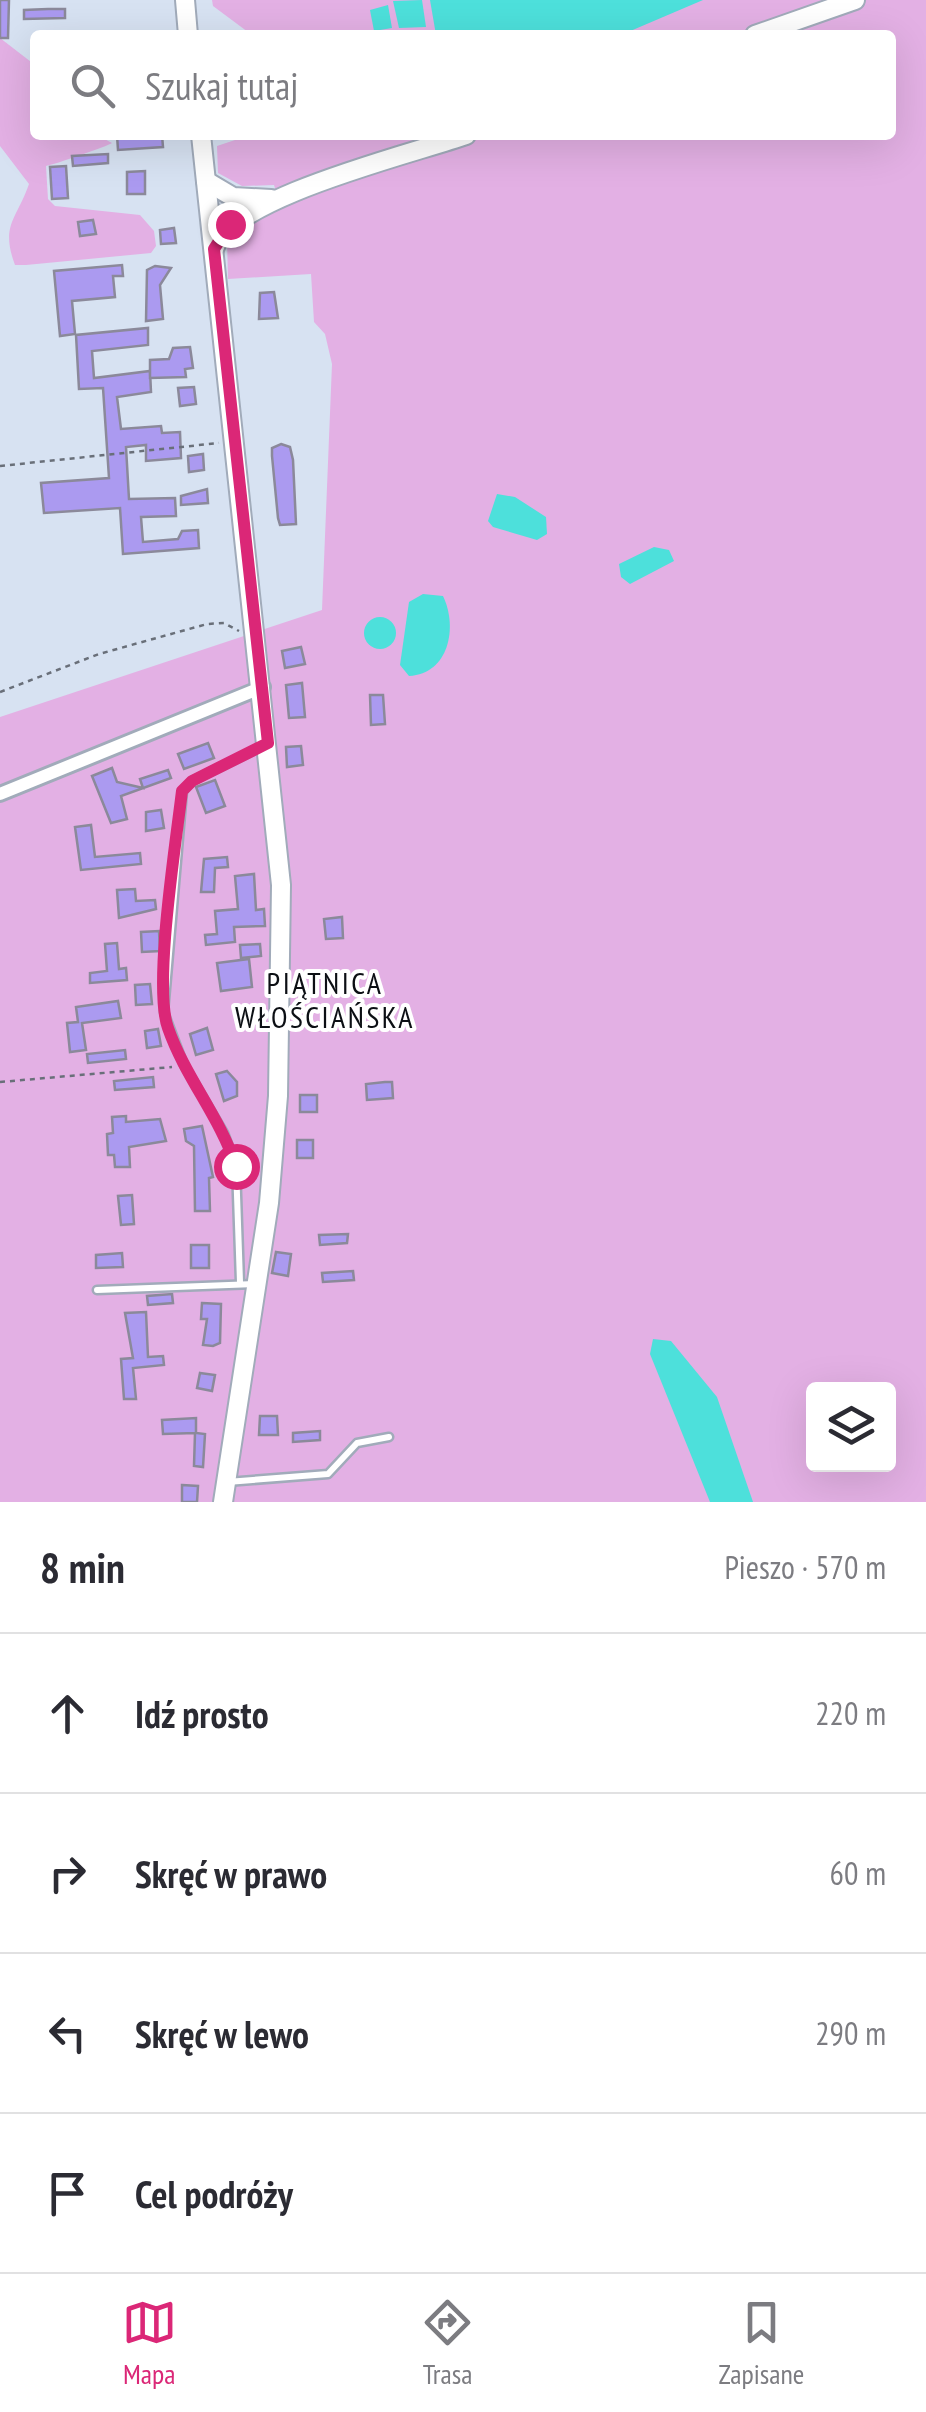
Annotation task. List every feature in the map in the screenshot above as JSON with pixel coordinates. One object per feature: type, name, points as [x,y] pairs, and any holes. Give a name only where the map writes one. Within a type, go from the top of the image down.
[{"type":"street","points":[[185,0],[188,30]]},
{"type":"street","points":[[769,30],[855,0]]},
{"type":"street","points":[[201,140],[226,316],[235,441],[281,885],[274,1148],[248,1283],[223,1502]]},
{"type":"street","points":[[210,215],[221,206],[242,207],[272,200],[451,140]]},
{"type":"street","points":[[206,181],[242,207]]},
{"type":"street","points":[[214,249],[242,207]]},
{"type":"street","points":[[0,794],[262,688]]},
{"type":"lane","points":[[97,1290],[248,1283],[236,1166],[224,1133],[184,1065],[166,1025],[163,986],[182,791],[192,781],[268,743]]},
{"type":"lane","points":[[226,1482],[328,1474],[357,1443],[389,1437]]},
{"type":"path","points":[[0,466],[235,441]]},
{"type":"path","points":[[0,692],[99,654],[208,624],[224,623],[258,642]]},
{"type":"path","points":[[0,1082],[184,1065]]},
{"type":"shaded area","points":[[212,0],[926,0],[926,1502],[0,1502],[0,717],[322,610],[332,364],[325,334],[314,322],[311,274],[228,279],[227,239],[249,221],[281,208],[274,185],[242,186],[218,173],[217,146],[235,140],[896,140],[896,30],[245,30],[213,6]]},
{"type":"shaded area","points":[[422,0],[426,27],[399,28],[393,1]]},
{"type":"shaded area","points":[[430,0],[703,0],[633,30],[435,30]]},
{"type":"shaded area","points":[[388,5],[392,28],[374,30],[370,10]]},
{"type":"shaded area","points":[[0,38],[30,61],[30,140],[112,143],[46,166],[48,199],[55,206],[140,215],[154,231],[156,246],[151,253],[15,265],[10,231],[29,184],[0,146]]},
{"type":"shaded area","points":[[497,494],[515,497],[546,517],[547,534],[537,540],[493,527],[488,521]]},
{"type":"shaded area","points":[[654,547],[669,550],[674,561],[630,584],[621,577],[619,564]]},
{"type":"shaded area","points":[[423,594],[443,596],[450,621],[447,647],[433,667],[409,676],[400,665],[409,602]]},
{"type":"shaded area","points":[[380,617],[391,622],[396,633],[391,644],[380,649],[369,644],[364,633],[369,622]]},
{"type":"shaded area","points":[[653,1339],[671,1341],[717,1397],[753,1502],[710,1502],[650,1354]]},
{"type":"building","points":[[0,0],[9,0],[8,38],[0,38]]},
{"type":"building","points":[[65,9],[65,18],[24,19],[24,10]]},
{"type":"building","points":[[117,140],[162,140],[163,147],[118,150]]},
{"type":"building","points":[[108,154],[108,163],[73,166],[72,156]]},
{"type":"building","points":[[66,166],[68,198],[52,199],[50,167]]},
{"type":"building","points":[[145,171],[145,194],[127,194],[127,172]]},
{"type":"building","points":[[93,220],[96,234],[80,236],[78,222]]},
{"type":"building","points":[[174,228],[176,243],[161,244],[160,230]]},
{"type":"building","points":[[122,265],[123,276],[113,276],[115,297],[72,301],[75,334],[60,336],[54,271]]},
{"type":"building","points":[[155,266],[171,268],[160,285],[163,319],[146,321],[147,270]]},
{"type":"building","points":[[274,292],[278,318],[259,319],[260,293]]},
{"type":"building","points":[[148,328],[148,345],[92,351],[94,378],[150,371],[151,392],[117,397],[121,429],[161,426],[162,433],[180,432],[181,458],[146,461],[146,445],[126,447],[129,499],[175,498],[176,516],[141,517],[143,542],[178,539],[182,531],[198,530],[199,548],[123,554],[120,508],[44,513],[41,483],[109,478],[103,388],[79,389],[76,335]]},
{"type":"building","points":[[190,347],[193,368],[185,369],[186,377],[150,378],[150,360],[169,359],[173,348]]},
{"type":"building","points":[[194,387],[196,404],[180,406],[178,388]]},
{"type":"building","points":[[281,444],[290,447],[293,460],[296,524],[280,525],[278,518],[272,448]]},
{"type":"building","points":[[203,454],[204,470],[189,472],[188,456]]},
{"type":"building","points":[[207,489],[208,503],[181,505],[181,496]]},
{"type":"building","points":[[301,647],[305,664],[285,668],[282,651]]},
{"type":"building","points":[[302,683],[305,717],[289,718],[286,685]]},
{"type":"building","points":[[370,695],[383,695],[385,724],[371,725]]},
{"type":"building","points":[[208,743],[214,758],[184,769],[178,754]]},
{"type":"building","points":[[301,746],[303,765],[287,767],[286,747]]},
{"type":"building","points":[[112,768],[117,782],[143,788],[140,779],[168,770],[171,778],[121,796],[127,819],[111,823],[92,776]]},
{"type":"building","points":[[215,780],[225,806],[206,813],[196,787]]},
{"type":"building","points":[[161,810],[164,828],[146,831],[146,812]]},
{"type":"building","points":[[91,825],[95,857],[140,853],[141,864],[81,870],[75,827]]},
{"type":"building","points":[[227,857],[228,867],[215,868],[214,892],[201,892],[204,859]]},
{"type":"building","points":[[254,874],[256,910],[264,909],[265,926],[234,927],[235,942],[206,945],[205,935],[217,934],[215,911],[238,909],[235,876]]},
{"type":"building","points":[[135,889],[136,901],[155,900],[156,909],[119,918],[117,890]]},
{"type":"building","points":[[342,917],[343,938],[326,939],[324,919]]},
{"type":"building","points":[[159,931],[160,951],[142,952],[141,932]]},
{"type":"building","points":[[117,943],[119,969],[126,968],[127,980],[90,983],[90,973],[107,971],[105,944]]},
{"type":"building","points":[[260,944],[261,956],[241,958],[240,945]]},
{"type":"building","points":[[249,959],[252,987],[221,991],[217,963]]},
{"type":"building","points":[[150,984],[152,1004],[136,1005],[135,985]]},
{"type":"building","points":[[118,1001],[121,1018],[82,1023],[86,1050],[70,1052],[67,1023],[78,1022],[76,1007]]},
{"type":"building","points":[[207,1028],[213,1050],[196,1055],[190,1034]]},
{"type":"building","points":[[158,1029],[161,1046],[147,1048],[145,1031]]},
{"type":"building","points":[[125,1050],[126,1059],[88,1063],[87,1054]]},
{"type":"building","points":[[227,1071],[237,1082],[237,1096],[224,1101],[216,1074]]},
{"type":"building","points":[[153,1077],[154,1087],[115,1090],[114,1081]]},
{"type":"building","points":[[392,1082],[393,1098],[367,1100],[366,1084]]},
{"type":"building","points":[[300,1095],[317,1095],[317,1112],[300,1112]]},
{"type":"building","points":[[126,1116],[126,1122],[160,1119],[166,1141],[129,1147],[130,1167],[115,1167],[114,1155],[108,1155],[107,1134],[113,1133],[112,1117]]},
{"type":"building","points":[[202,1126],[213,1177],[209,1178],[210,1211],[195,1211],[194,1146],[186,1141],[184,1129]]},
{"type":"building","points":[[297,1140],[313,1140],[313,1158],[297,1158]]},
{"type":"building","points":[[132,1195],[134,1224],[121,1225],[118,1196]]},
{"type":"building","points":[[348,1234],[347,1243],[320,1245],[319,1235]]},
{"type":"building","points":[[191,1245],[209,1245],[209,1268],[191,1268]]},
{"type":"building","points":[[276,1252],[291,1254],[288,1276],[272,1273]]},
{"type":"building","points":[[122,1253],[123,1267],[96,1268],[96,1255]]},
{"type":"building","points":[[353,1271],[354,1280],[323,1282],[322,1273]]},
{"type":"building","points":[[172,1294],[173,1303],[148,1305],[147,1296]]},
{"type":"building","points":[[202,1303],[221,1304],[220,1343],[213,1346],[203,1345],[207,1319],[201,1319]]},
{"type":"building","points":[[146,1312],[148,1357],[163,1356],[164,1365],[133,1368],[136,1399],[124,1399],[121,1359],[133,1358],[125,1313]]},
{"type":"building","points":[[200,1373],[215,1375],[212,1391],[197,1388]]},
{"type":"building","points":[[260,1416],[277,1416],[278,1435],[259,1435]]},
{"type":"building","points":[[196,1418],[196,1433],[205,1434],[203,1467],[194,1466],[195,1433],[163,1434],[162,1420]]},
{"type":"building","points":[[320,1431],[320,1440],[293,1442],[293,1433]]},
{"type":"building","points":[[182,1485],[198,1486],[197,1502],[182,1502]]},
{"type":"district","name":"PIĄTNICA WŁOŚCIAŃSKA","points":[[325,1001]]},
{"type":"route","points":[[230,224],[214,249],[268,743],[192,781],[182,791],[163,986],[166,1025],[184,1065],[224,1133],[236,1166]]}]
